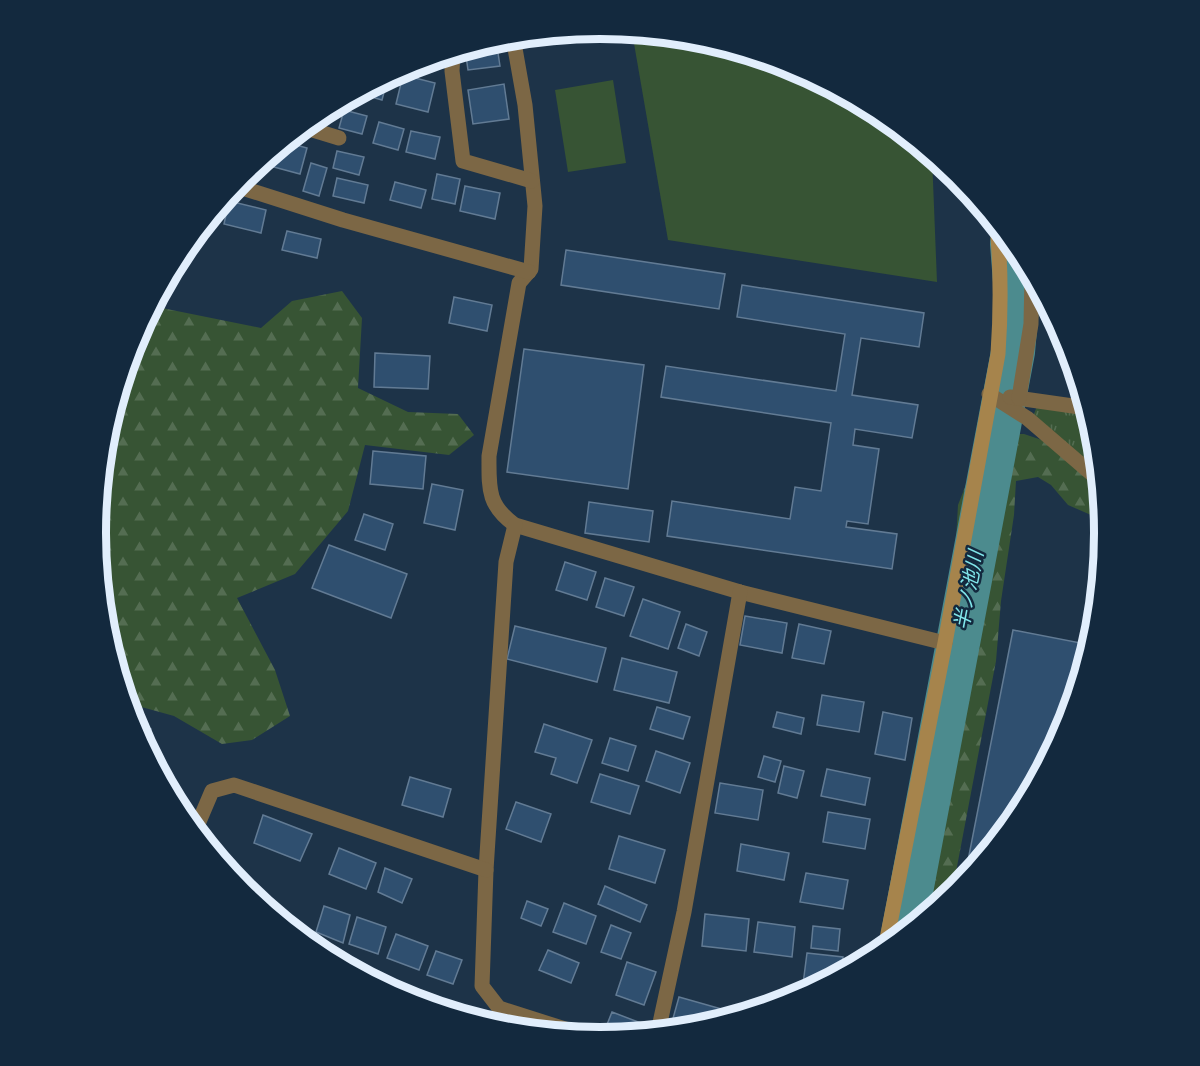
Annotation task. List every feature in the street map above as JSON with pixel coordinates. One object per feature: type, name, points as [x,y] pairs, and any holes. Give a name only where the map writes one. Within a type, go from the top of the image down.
[{"type":"street","points":[[515,46],[525,105],[535,206],[534,238],[529,272],[519,283],[489,456],[489,485],[493,504],[502,516],[515,525],[740,592],[945,643]]},
{"type":"street","points":[[453,62],[463,161],[532,181]]},
{"type":"street","points":[[314,130],[339,138]]},
{"type":"street","points":[[246,189],[343,220],[529,272]]},
{"type":"street","points":[[888,934],[945,643],[998,354],[1001,314],[998,241]]},
{"type":"street","points":[[1019,398],[1031,324],[1032,293]]},
{"type":"street","points":[[989,394],[1077,407]]},
{"type":"street","points":[[989,394],[1027,418],[1090,473]]},
{"type":"street","points":[[515,525],[506,562],[486,870],[482,986],[499,1008],[550,1024]]},
{"type":"street","points":[[660,1023],[684,912],[740,592]]},
{"type":"street","points":[[199,821],[212,791],[234,785],[486,870]]},
{"type":"green space","points":[[633,40],[696,48],[759,65],[789,77],[847,105],[874,122],[901,141],[932,168],[937,282],[668,240]]},
{"type":"green space","points":[[613,80],[626,163],[568,172],[555,90]]},
{"type":"green space","points":[[342,291],[362,318],[358,388],[408,412],[458,414],[474,435],[449,455],[365,445],[348,511],[295,574],[237,598],[275,670],[290,716],[252,740],[222,744],[174,716],[138,706],[132,692],[115,629],[107,565],[107,501],[115,437],[132,374],[161,308],[261,328],[292,301]]},
{"type":"green space","points":[[1038,403],[1078,409],[1089,465],[1033,417]]},
{"type":"green space","points":[[998,434],[1024,434],[1060,446],[1090,473],[1093,513],[1091,515],[1068,505],[1051,485],[1038,477],[1016,481],[996,661],[955,875],[926,904],[888,934],[953,592],[958,505],[979,451]]},
{"type":"building","points":[[497,50],[500,66],[468,70],[466,58]]},
{"type":"building","points":[[411,77],[435,83],[428,112],[396,104],[401,81]]},
{"type":"building","points":[[504,84],[509,119],[473,124],[468,90]]},
{"type":"building","points":[[385,89],[382,100],[370,96]]},
{"type":"building","points":[[345,110],[367,116],[362,134],[339,128]]},
{"type":"building","points":[[379,122],[404,129],[398,150],[373,143]]},
{"type":"building","points":[[411,131],[440,137],[435,159],[406,152]]},
{"type":"building","points":[[295,145],[307,148],[300,174],[270,166]]},
{"type":"building","points":[[337,151],[364,157],[359,175],[333,168]]},
{"type":"building","points":[[311,163],[327,168],[319,196],[303,191]]},
{"type":"building","points":[[437,174],[460,179],[455,204],[432,199]]},
{"type":"building","points":[[337,178],[368,185],[364,203],[333,196]]},
{"type":"building","points":[[395,182],[426,190],[421,208],[390,200]]},
{"type":"building","points":[[465,186],[500,193],[495,219],[460,211]]},
{"type":"building","points":[[234,202],[266,210],[261,233],[224,224],[227,209]]},
{"type":"building","points":[[287,231],[321,239],[317,258],[282,250]]},
{"type":"building","points":[[566,250],[725,274],[719,309],[561,285]]},
{"type":"building","points":[[742,285],[924,313],[919,347],[861,338],[852,395],[918,405],[912,438],[855,429],[853,445],[879,449],[868,524],[847,521],[846,527],[897,534],[892,569],[667,536],[672,501],[790,519],[795,487],[821,491],[831,423],[661,397],[666,366],[836,391],[845,334],[737,317]]},
{"type":"building","points":[[454,297],[492,305],[487,331],[449,323]]},
{"type":"building","points":[[524,349],[644,365],[628,489],[507,472]]},
{"type":"building","points":[[375,353],[430,356],[428,389],[374,387]]},
{"type":"building","points":[[373,451],[426,456],[423,489],[370,484]]},
{"type":"building","points":[[432,484],[463,490],[455,530],[424,523]]},
{"type":"building","points":[[589,502],[653,511],[649,542],[585,533]]},
{"type":"building","points":[[364,514],[393,524],[385,550],[355,540]]},
{"type":"building","points":[[329,545],[407,574],[391,618],[312,588]]},
{"type":"building","points":[[565,562],[596,572],[587,600],[556,590]]},
{"type":"building","points":[[605,578],[634,587],[624,616],[596,607]]},
{"type":"building","points":[[643,599],[680,612],[668,649],[630,636]]},
{"type":"building","points":[[745,616],[787,623],[782,653],[740,645]]},
{"type":"building","points":[[686,624],[707,632],[699,656],[678,648]]},
{"type":"building","points":[[799,624],[831,631],[824,664],[792,658]]},
{"type":"building","points":[[515,626],[606,648],[597,682],[507,659]]},
{"type":"building","points":[[1013,630],[1081,643],[1068,692],[1028,780],[992,834],[968,863]]},
{"type":"building","points":[[622,658],[677,672],[669,703],[614,690]]},
{"type":"building","points":[[822,695],[864,702],[859,732],[817,725]]},
{"type":"building","points":[[657,707],[690,717],[683,739],[650,729]]},
{"type":"building","points":[[777,712],[804,718],[801,734],[773,727]]},
{"type":"building","points":[[883,712],[912,718],[905,760],[875,754]]},
{"type":"building","points":[[544,724],[592,740],[577,783],[551,774],[556,758],[535,752]]},
{"type":"building","points":[[610,738],[636,746],[628,771],[602,763]]},
{"type":"building","points":[[656,751],[690,763],[680,793],[646,781]]},
{"type":"building","points":[[764,756],[781,761],[775,782],[758,777]]},
{"type":"building","points":[[784,766],[804,771],[797,798],[778,793]]},
{"type":"building","points":[[827,769],[870,778],[865,805],[821,796]]},
{"type":"building","points":[[600,774],[639,786],[630,814],[591,802]]},
{"type":"building","points":[[410,777],[451,789],[443,817],[402,805]]},
{"type":"building","points":[[720,783],[763,790],[758,820],[715,813]]},
{"type":"building","points":[[516,802],[551,814],[541,842],[506,829]]},
{"type":"building","points":[[828,812],[870,819],[865,849],[823,842]]},
{"type":"building","points":[[263,815],[312,834],[300,861],[254,843]]},
{"type":"building","points":[[619,836],[665,850],[655,883],[609,869]]},
{"type":"building","points":[[741,844],[789,853],[784,880],[737,871]]},
{"type":"building","points":[[339,848],[376,863],[366,889],[329,874]]},
{"type":"building","points":[[385,868],[412,879],[402,903],[378,892]]},
{"type":"building","points":[[806,873],[848,880],[843,909],[800,902]]},
{"type":"building","points":[[605,886],[647,905],[640,922],[598,904]]},
{"type":"building","points":[[527,901],[548,909],[541,926],[521,918]]},
{"type":"building","points":[[564,903],[596,916],[586,944],[553,932]]},
{"type":"building","points":[[324,906],[350,915],[343,943],[316,932]]},
{"type":"building","points":[[705,914],[749,919],[746,951],[702,946]]},
{"type":"building","points":[[357,917],[386,927],[378,954],[349,944]]},
{"type":"building","points":[[758,922],[795,927],[792,957],[754,952]]},
{"type":"building","points":[[611,925],[631,933],[621,959],[601,952]]},
{"type":"building","points":[[813,926],[840,929],[838,951],[811,948]]},
{"type":"building","points":[[396,934],[428,946],[419,970],[387,958]]},
{"type":"building","points":[[548,950],[579,963],[571,983],[539,970]]},
{"type":"building","points":[[436,951],[462,960],[453,984],[427,975]]},
{"type":"building","points":[[807,953],[843,957],[842,963],[803,983]]},
{"type":"building","points":[[627,962],[656,972],[644,1005],[616,995]]},
{"type":"building","points":[[679,997],[725,1010],[696,1018],[672,1022]]},
{"type":"building","points":[[612,1012],[645,1025],[632,1026],[606,1027]]},
{"type":"waterway","name":"半ノ池川","points":[[905,921],[1013,352],[1017,307],[1014,263]]}]
